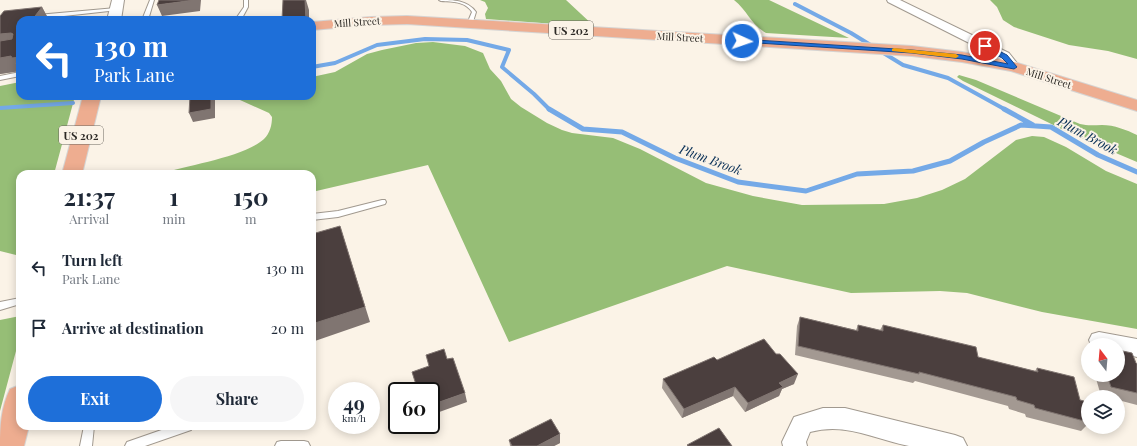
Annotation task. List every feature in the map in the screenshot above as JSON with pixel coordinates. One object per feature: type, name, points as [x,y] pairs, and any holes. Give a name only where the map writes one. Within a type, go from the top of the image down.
[{"type":"main road","name":"Mill Street","points":[[316,26],[371,21],[407,20],[912,51],[962,57],[1014,67],[1137,106]]},
{"type":"main road","name":"US 202","points":[[73,170],[91,100]]},
{"type":"main road","points":[[9,446],[16,415]]},
{"type":"street","points":[[892,0],[1004,56],[1014,67]]},
{"type":"street","points":[[1125,345],[1137,348]]},
{"type":"street","points":[[795,446],[794,442],[802,424],[823,418],[845,418],[932,444],[955,446]]},
{"type":"lane","points":[[147,16],[152,0]]},
{"type":"lane","points":[[240,16],[246,7],[246,0]]},
{"type":"lane","points":[[441,0],[450,0],[468,5],[474,12],[470,24]]},
{"type":"lane","points":[[52,16],[116,10]]},
{"type":"lane","points":[[0,78],[16,75]]},
{"type":"lane","points":[[316,217],[338,214],[382,202]]},
{"type":"lane","points":[[0,306],[16,302]]},
{"type":"lane","points":[[86,446],[88,430]]},
{"type":"lane","points":[[131,446],[176,430]]},
{"type":"lane","points":[[281,446],[304,446]]},
{"type":"green space","points":[[480,0],[566,0],[595,27],[486,19],[485,14],[488,8],[485,2]]},
{"type":"green space","points":[[734,0],[769,0],[849,38],[766,33],[756,26],[739,4]]},
{"type":"green space","points":[[990,0],[1137,0],[1137,59],[1108,51],[1069,45],[1014,27],[1003,20],[997,7]]},
{"type":"green space","points":[[433,42],[465,46],[483,53],[490,69],[501,81],[511,99],[547,123],[562,130],[572,133],[613,138],[640,149],[706,183],[753,196],[802,205],[884,204],[917,198],[942,190],[965,179],[1016,140],[1032,136],[1044,137],[1066,147],[1106,171],[1137,184],[1137,329],[1042,312],[967,293],[940,291],[851,293],[727,266],[509,342],[428,165],[316,191],[316,170],[176,170],[230,156],[255,145],[264,139],[270,129],[272,117],[269,113],[240,100],[316,100],[316,76],[335,72],[367,54],[416,43]]},
{"type":"green space","points":[[959,75],[976,80],[1080,124],[1111,126],[1137,135],[1137,162],[1078,137],[963,81],[957,77]]},
{"type":"green space","points":[[16,83],[16,100],[74,100],[55,170],[16,170],[16,255],[0,251],[0,86]]},
{"type":"green space","points":[[16,317],[16,351],[0,411],[0,320]]},
{"type":"building","points":[[159,0],[195,0],[157,5]]},
{"type":"building","points":[[283,0],[305,0],[306,16],[282,16]]},
{"type":"building","points":[[42,7],[35,16],[16,16],[16,58],[12,58],[11,56],[0,58],[0,41],[12,39],[13,34],[0,34],[0,16],[4,11]]},
{"type":"building","points":[[190,100],[211,100],[211,109],[189,113]]},
{"type":"building","points":[[340,226],[365,307],[316,323],[316,233]]},
{"type":"building","points":[[800,317],[858,331],[858,325],[883,331],[883,325],[976,347],[978,357],[1038,372],[1037,368],[1074,377],[1081,400],[1081,420],[1035,408],[1034,405],[1017,400],[1016,397],[919,372],[919,374],[798,346]]},
{"type":"building","points":[[764,339],[776,354],[780,354],[798,374],[779,383],[783,387],[748,403],[735,387],[684,409],[663,379],[714,357],[717,360]]},
{"type":"building","points":[[444,349],[447,359],[453,358],[465,393],[440,402],[440,382],[415,382],[412,372],[429,366],[426,355]]},
{"type":"building","points":[[1125,352],[1132,353],[1137,364],[1137,393],[1111,387],[1109,382],[1125,382]]},
{"type":"building","points":[[551,419],[560,434],[537,446],[512,446],[509,440]]},
{"type":"building","points":[[719,428],[732,446],[687,445]]},
{"type":"waterway","points":[[795,4],[851,33],[903,65],[948,78],[1006,110]]},
{"type":"waterway","name":"Plum Brook","points":[[316,66],[335,63],[377,45],[425,39],[467,40],[509,50],[502,67],[549,109]]},
{"type":"waterway","name":"Plum Brook","points":[[0,108],[73,103]]},
{"type":"waterway","name":"Plum Brook","points":[[549,109],[583,129],[622,132],[675,158],[738,182],[806,191],[857,174],[913,171],[950,161],[984,142],[1021,125],[1051,127],[1098,155],[1137,172]]},
{"type":"waterway","points":[[1004,109],[1033,125]]},
{"type":"slow traffic","points":[[894,50],[956,56]]},
{"type":"route","points":[[742,41],[912,51],[989,61],[1014,67],[1004,56],[985,46]]}]
